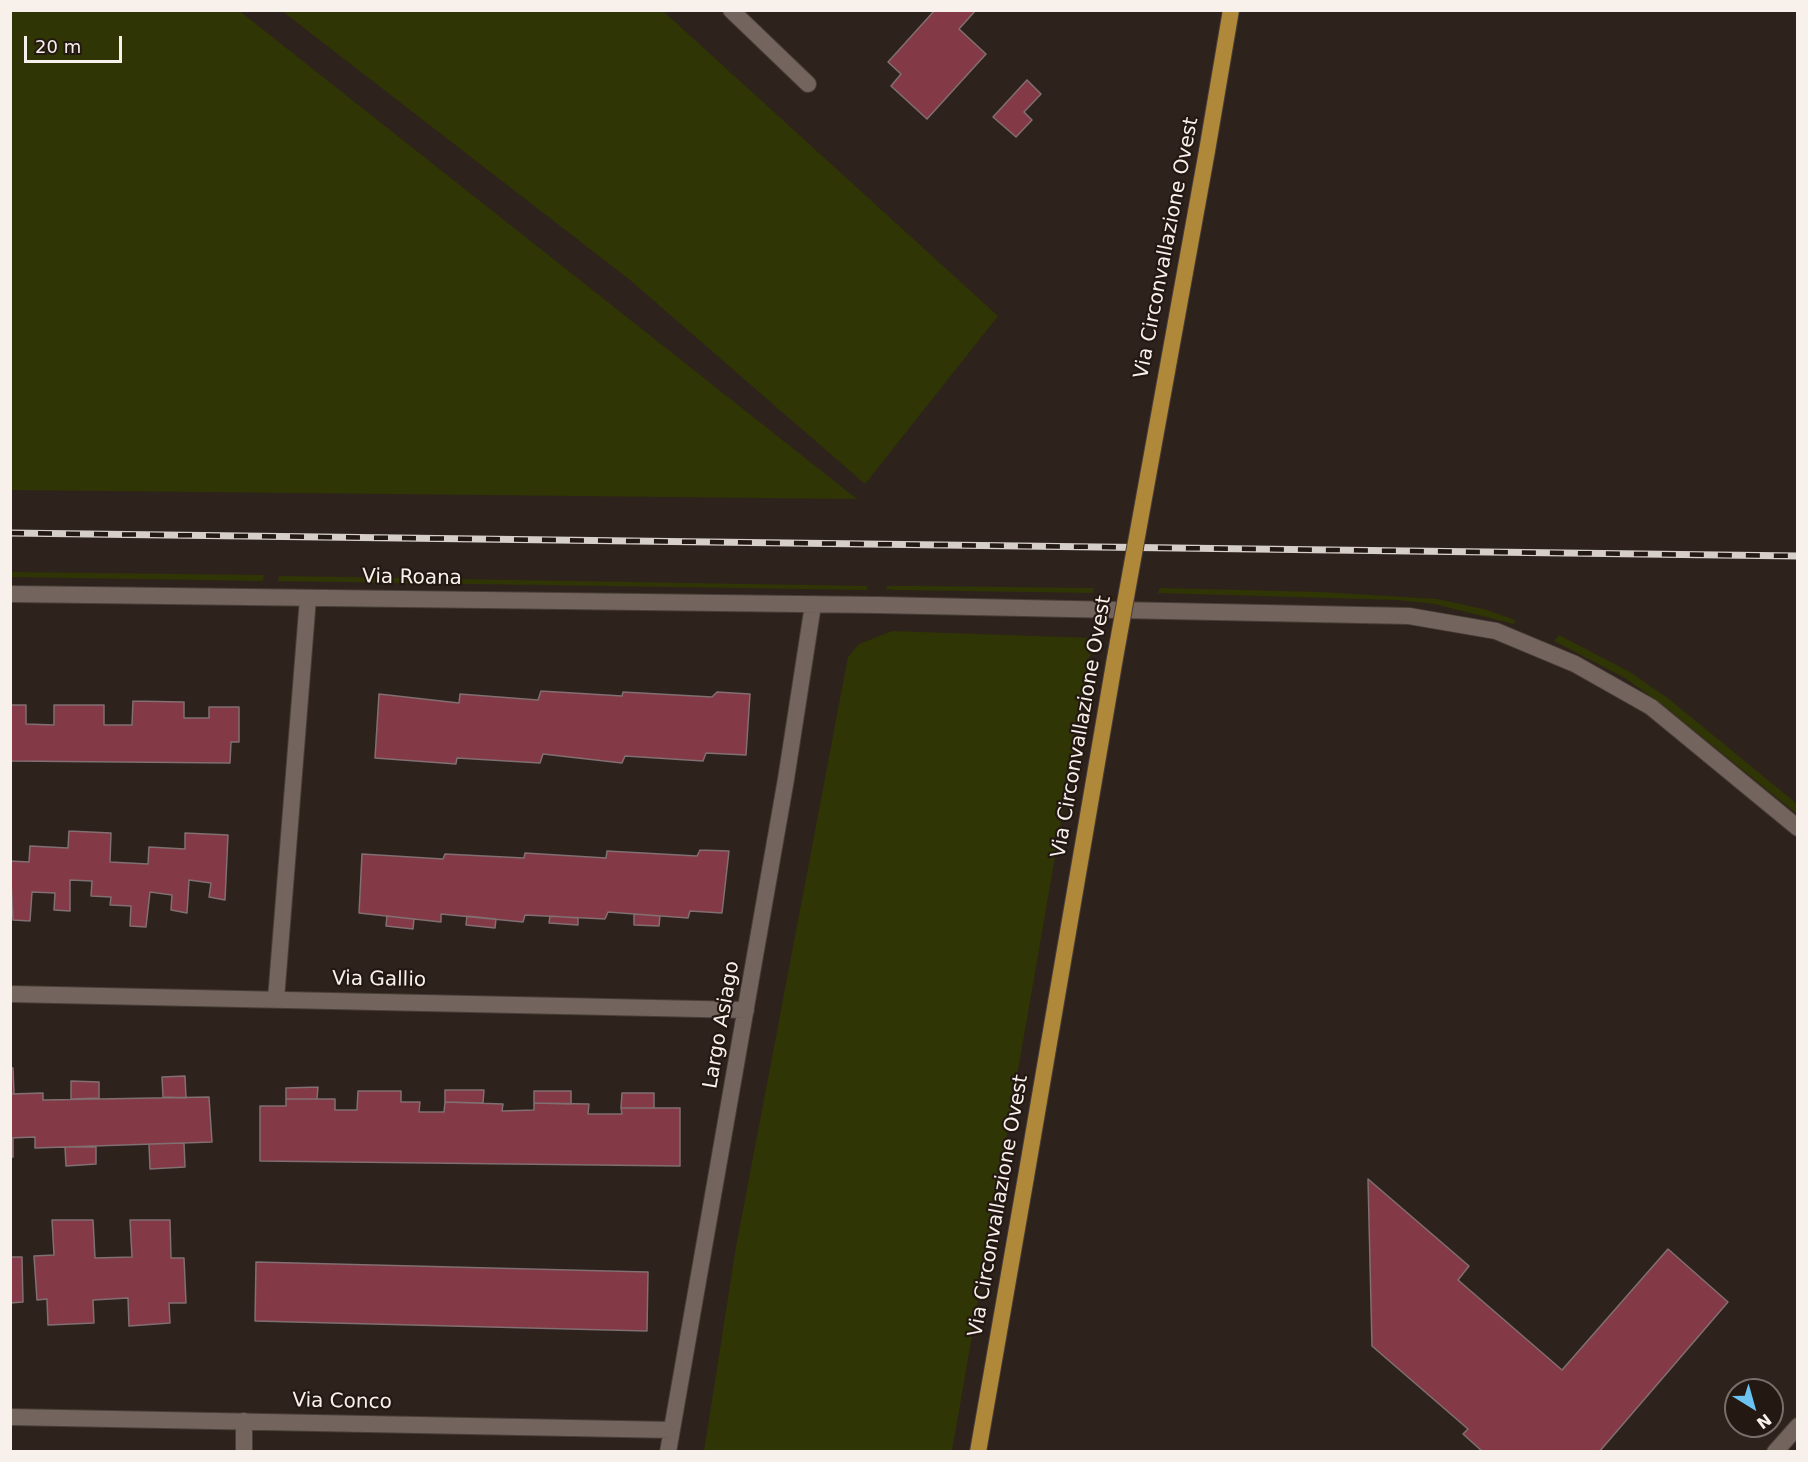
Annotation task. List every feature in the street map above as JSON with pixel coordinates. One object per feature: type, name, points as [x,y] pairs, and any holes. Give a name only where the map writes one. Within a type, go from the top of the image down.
[{"type":"main road","name":"Via Circonvallazione Ovest","points":[[978,1452],[1117,646],[1208,151],[1231,10]]},
{"type":"street","points":[[730,10],[808,84]]},
{"type":"street","name":"Via Roana","points":[[10,594],[1409,616],[1496,631],[1575,664],[1651,707],[1797,828]]},
{"type":"street","points":[[276,999],[308,598]]},
{"type":"street","name":"Largo Asiago","points":[[668,1452],[746,1010],[813,606]]},
{"type":"street","name":"Via Gallio","points":[[10,994],[746,1010]]},
{"type":"street","name":"Via Conco","points":[[10,1417],[672,1430]]},
{"type":"street","points":[[244,1420],[244,1452]]},
{"type":"street","points":[[1774,1452],[1797,1426]]},
{"type":"green space","points":[[11,11],[239,11],[857,499],[11,490]]},
{"type":"green space","points":[[282,11],[663,11],[998,316],[865,484],[630,280]]},
{"type":"green space","points":[[11,572],[264,575],[263,581],[11,577]]},
{"type":"green space","points":[[279,576],[867,586],[867,590],[278,581]]},
{"type":"green space","points":[[887,586],[1094,588],[1093,593],[895,590],[886,589]]},
{"type":"green space","points":[[1160,588],[1321,592],[1437,599],[1484,609],[1515,620],[1514,624],[1434,604],[1397,600],[1158,593]]},
{"type":"green space","points":[[892,631],[1093,638],[952,1451],[704,1451],[736,1247],[848,657],[859,644]]},
{"type":"green space","points":[[1559,635],[1630,672],[1669,699],[1797,804],[1797,814],[1664,706],[1625,678],[1554,641]]},
{"type":"building","points":[[935,10],[976,10],[959,29],[986,54],[927,119],[891,86],[901,74],[888,62]]},
{"type":"building","points":[[1027,80],[1041,94],[1024,112],[1032,120],[1016,137],[993,117]]},
{"type":"building","points":[[541,691],[622,696],[623,692],[712,697],[717,692],[750,694],[746,755],[706,753],[703,761],[625,756],[622,763],[543,754],[540,763],[457,758],[456,764],[375,758],[379,694],[459,703],[460,694],[538,700]]},
{"type":"building","points":[[133,701],[184,702],[184,718],[209,718],[209,707],[239,707],[239,742],[231,742],[230,763],[10,761],[10,705],[26,705],[26,724],[54,725],[54,705],[104,705],[104,725],[132,725]]},
{"type":"building","points":[[69,831],[111,833],[110,862],[148,864],[149,847],[185,849],[185,833],[228,835],[225,900],[209,897],[211,883],[189,880],[187,913],[171,910],[172,895],[150,892],[146,927],[130,926],[131,906],[110,905],[111,897],[91,896],[92,881],[70,880],[70,911],[54,910],[55,893],[32,892],[30,921],[13,920],[10,861],[29,862],[30,846],[68,848]]},
{"type":"building","points":[[700,850],[729,851],[722,913],[690,911],[688,918],[608,912],[605,919],[525,915],[523,922],[441,914],[441,922],[359,913],[362,854],[443,859],[445,854],[524,858],[525,853],[606,858],[607,851],[697,856]]},
{"type":"building","points":[[634,914],[660,916],[659,926],[634,925]]},
{"type":"building","points":[[387,916],[414,919],[413,929],[386,926]]},
{"type":"building","points":[[467,916],[496,919],[495,928],[466,925]]},
{"type":"building","points":[[550,916],[578,918],[578,925],[549,923]]},
{"type":"building","points":[[10,1068],[13,1068],[14,1094],[10,1094]]},
{"type":"building","points":[[185,1076],[186,1098],[163,1097],[162,1077]]},
{"type":"building","points":[[71,1081],[99,1082],[99,1098],[71,1099]]},
{"type":"building","points":[[318,1087],[317,1099],[286,1099],[286,1088]]},
{"type":"building","points":[[445,1090],[484,1090],[483,1103],[445,1102]]},
{"type":"building","points":[[358,1091],[401,1091],[401,1102],[420,1102],[419,1112],[444,1112],[445,1102],[503,1104],[502,1111],[534,1110],[534,1103],[589,1104],[588,1114],[622,1114],[621,1108],[680,1108],[680,1166],[260,1161],[260,1106],[286,1106],[286,1099],[335,1099],[335,1110],[357,1110]]},
{"type":"building","points":[[534,1091],[571,1091],[571,1104],[534,1103]]},
{"type":"building","points":[[43,1093],[43,1100],[209,1097],[212,1142],[35,1148],[35,1137],[10,1138],[10,1094]]},
{"type":"building","points":[[622,1093],[654,1093],[654,1108],[621,1108]]},
{"type":"building","points":[[10,1138],[13,1138],[13,1157],[10,1157]]},
{"type":"building","points":[[184,1143],[185,1167],[150,1169],[149,1144]]},
{"type":"building","points":[[65,1147],[96,1147],[96,1164],[66,1166]]},
{"type":"building","points":[[1368,1179],[1469,1266],[1458,1280],[1562,1370],[1668,1249],[1728,1302],[1599,1452],[1483,1452],[1463,1434],[1468,1429],[1372,1346]]},
{"type":"building","points":[[52,1220],[93,1220],[95,1258],[132,1257],[130,1220],[170,1220],[171,1258],[184,1258],[186,1303],[169,1303],[170,1323],[129,1326],[128,1298],[93,1300],[94,1323],[48,1325],[47,1299],[37,1300],[34,1256],[54,1255]]},
{"type":"building","points":[[10,1257],[22,1257],[23,1302],[10,1303]]},
{"type":"building","points":[[256,1262],[648,1272],[647,1331],[255,1321]]},
{"type":"railway","points":[[10,533],[1798,556]]}]
